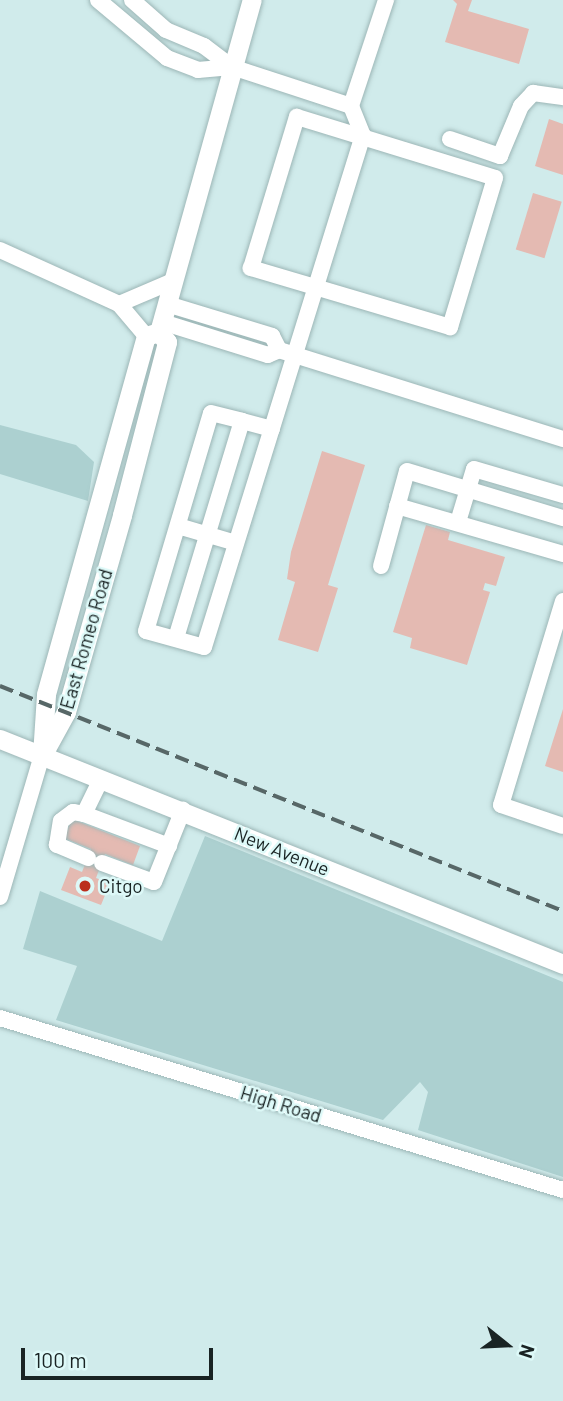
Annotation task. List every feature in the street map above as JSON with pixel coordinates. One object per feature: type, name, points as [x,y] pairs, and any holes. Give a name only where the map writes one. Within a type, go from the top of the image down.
[{"type":"main road","name":"East Romeo Road","points":[[42,755],[66,712],[126,503],[167,342],[159,324],[252,0]]},
{"type":"main road","name":"New Avenue","points":[[0,739],[563,964]]},
{"type":"street","points":[[98,0],[167,58],[198,71],[232,67]]},
{"type":"street","points":[[132,0],[166,30],[204,46],[232,67],[351,106]]},
{"type":"street","points":[[272,429],[211,413],[146,631],[204,647],[272,429],[287,353],[314,290],[363,135],[351,106],[386,0]]},
{"type":"street","points":[[450,139],[500,156],[521,106],[533,93],[563,96]]},
{"type":"street","points":[[297,117],[363,135],[495,178],[450,327],[314,290],[251,268],[297,117]]},
{"type":"street","points":[[0,250],[159,324],[268,355],[287,353],[563,439]]},
{"type":"street","points":[[120,304],[173,281]]},
{"type":"street","points":[[176,638],[242,421]]},
{"type":"street","points":[[458,522],[474,469],[563,495]]},
{"type":"street","points":[[381,566],[407,471],[563,518]]},
{"type":"street","points":[[397,506],[563,554]]},
{"type":"street","points":[[178,526],[236,542]]},
{"type":"street","points":[[563,601],[501,805],[563,826]]},
{"type":"street","points":[[546,656],[563,662]]},
{"type":"street","points":[[0,897],[42,755]]},
{"type":"street","points":[[84,814],[101,779]]},
{"type":"street","points":[[169,846],[73,812],[61,821],[57,845],[155,882],[169,846],[183,810]]},
{"type":"street","name":"High Road","points":[[0,1018],[563,1190]]},
{"type":"shaded area","points":[[0,425],[76,445],[94,462],[88,501],[0,474]]},
{"type":"shaded area","points":[[205,836],[563,982],[563,1177],[418,1130],[428,1092],[420,1082],[383,1120],[56,1020],[77,966],[23,949],[40,891],[162,941]]},
{"type":"building","points":[[453,0],[472,0],[468,11],[529,29],[519,64],[445,42],[457,4]]},
{"type":"building","points":[[549,119],[563,124],[563,175],[535,166]]},
{"type":"building","points":[[533,193],[562,202],[544,258],[516,249]]},
{"type":"building","points":[[322,451],[365,465],[328,585],[338,588],[318,652],[278,640],[295,582],[287,579],[291,552]]},
{"type":"building","points":[[426,525],[450,532],[448,540],[505,557],[496,586],[485,583],[483,590],[490,592],[467,665],[410,648],[412,638],[393,632]]},
{"type":"building","points":[[563,709],[563,772],[545,766]]},
{"type":"building","name":"Citgo","points":[[72,819],[140,846],[133,865],[105,854],[96,878],[110,883],[101,905],[61,890],[70,867],[82,872],[91,849],[64,838]]},
{"type":"railway","points":[[0,686],[563,911]]},
{"type":"place","name":"Citgo","points":[[85,886]]}]
